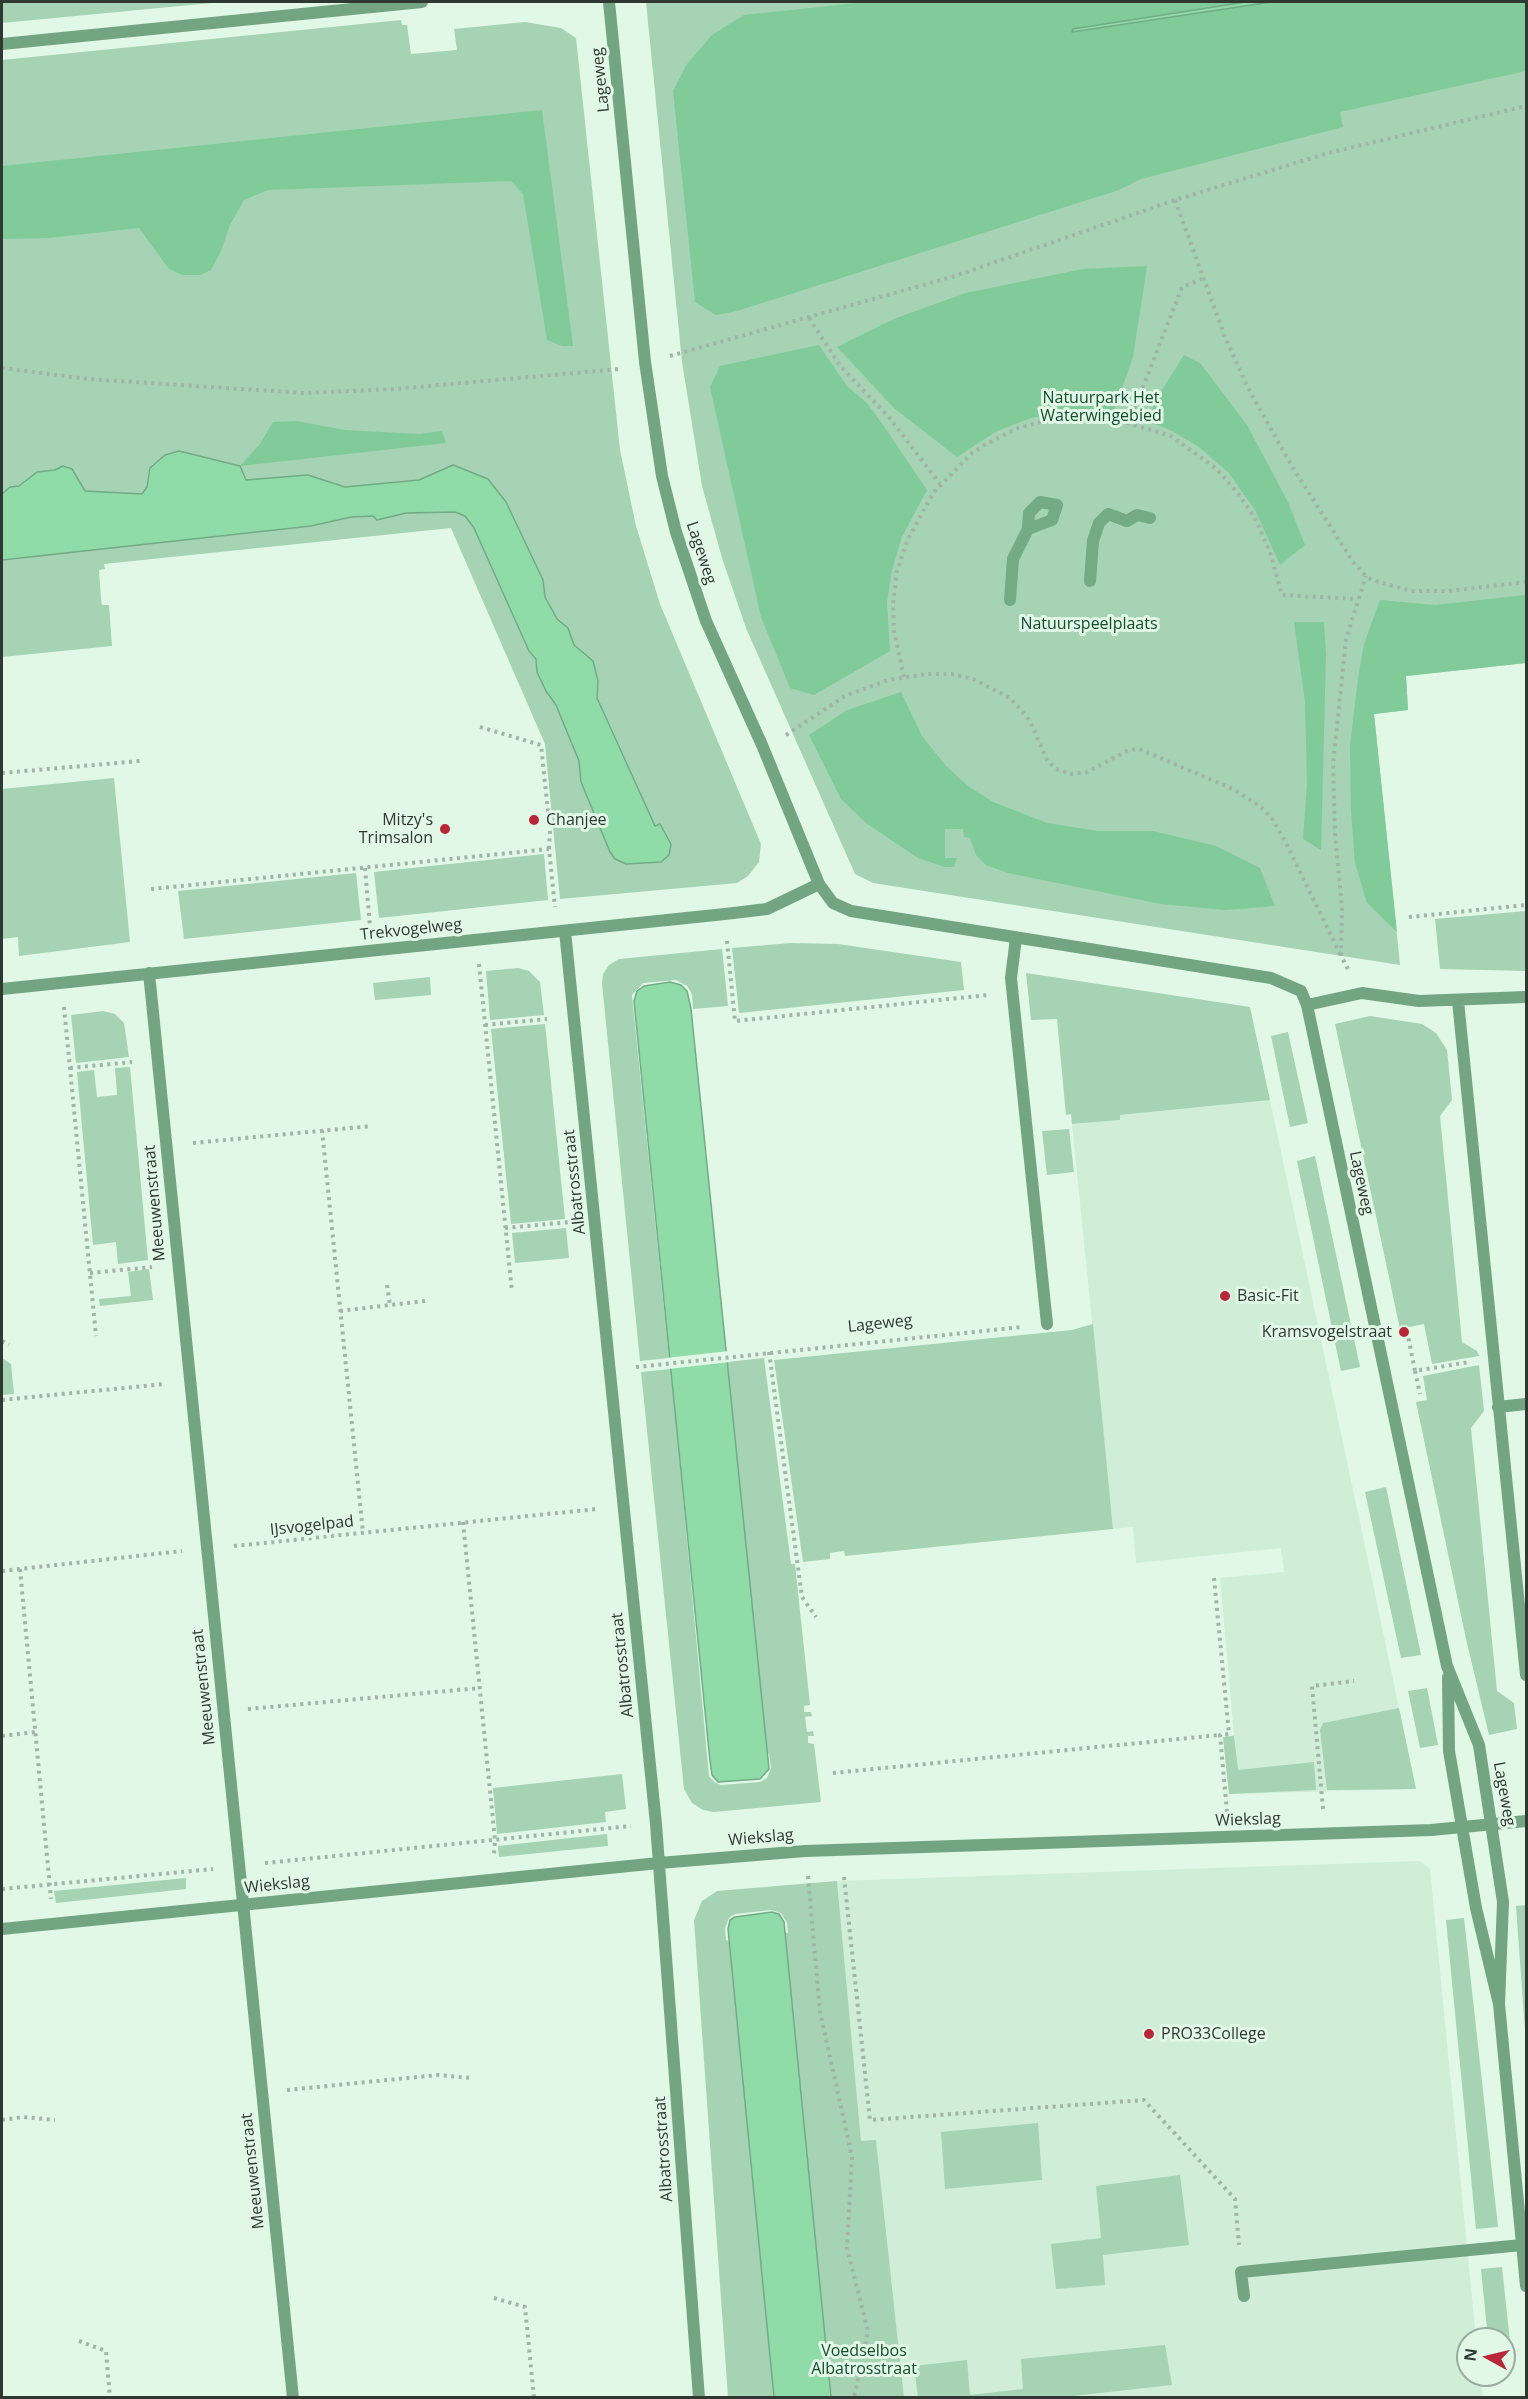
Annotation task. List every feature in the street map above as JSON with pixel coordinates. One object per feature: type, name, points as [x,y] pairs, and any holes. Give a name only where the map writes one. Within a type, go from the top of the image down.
[{"type":"street","points":[[2,44],[422,2]]},
{"type":"street","name":"Lageweg","points":[[609,2],[645,362],[662,476],[676,532],[706,621],[762,745],[819,884],[833,903],[851,911],[1271,978],[1301,991],[1307,1005],[1447,1666],[1479,1745],[1493,1823],[1503,1902],[1498,2004]]},
{"type":"street","name":"Trekvogelweg","points":[[2,989],[767,909],[819,884]]},
{"type":"street","name":"Albatrosstraat","points":[[561,931],[574,1017],[596,1220],[656,1824],[699,2397]]},
{"type":"street","points":[[1016,938],[1013,993],[1047,1324]]},
{"type":"street","name":"Meeuwenstraat","points":[[149,973],[292,2397]]},
{"type":"street","points":[[1307,1005],[1362,993],[1419,1001],[1527,997]]},
{"type":"street","points":[[1458,1001],[1527,1675]]},
{"type":"street","points":[[1498,1407],[1527,1404]]},
{"type":"street","name":"Lageweg","points":[[1447,1666],[1449,1750],[1464,1827],[1476,1908],[1498,2004],[1527,2286]]},
{"type":"street","name":"Wiekslag","points":[[2,1929],[659,1863],[805,1851],[1229,1837],[1464,1827],[1527,1821]]},
{"type":"street","points":[[1244,2295],[1241,2272],[1522,2245]]},
{"type":"path","points":[[682,353],[955,276],[1175,200],[1328,153],[1527,106]]},
{"type":"path","points":[[1175,200],[1202,279],[1248,388],[1290,463],[1353,562],[1366,576],[1380,583],[1411,591],[1448,591],[1527,582]]},
{"type":"path","points":[[1128,423],[1182,287],[1202,279]]},
{"type":"path","points":[[809,318],[841,367],[888,416],[940,484]]},
{"type":"path","points":[[2,368],[88,379],[304,393],[395,389],[609,372]]},
{"type":"path","points":[[904,677],[894,631],[897,571],[913,527],[940,484],[986,444],[1037,422],[1061,417],[1097,417],[1128,423],[1171,436],[1197,453],[1230,483],[1255,518],[1264,538],[1282,595],[1358,599]]},
{"type":"path","points":[[1341,956],[1342,908],[1335,834],[1333,765],[1346,639],[1366,576]]},
{"type":"path","points":[[762,745],[791,732],[820,710],[866,687],[904,677],[952,674],[973,680],[1010,698],[1030,721],[1047,760],[1056,768],[1068,773],[1087,772],[1130,750],[1139,749],[1250,798],[1273,820],[1362,993]]},
{"type":"path","points":[[480,727],[541,745],[550,831],[549,849],[561,931]]},
{"type":"path","points":[[2,773],[140,761]]},
{"type":"path","points":[[151,889],[549,849]]},
{"type":"path","points":[[365,867],[373,950]]},
{"type":"path","points":[[1409,917],[1527,905]]},
{"type":"path","points":[[724,914],[735,1021],[1013,993]]},
{"type":"path","points":[[477,940],[512,1292]]},
{"type":"path","points":[[62,982],[96,1336]]},
{"type":"path","points":[[485,1025],[574,1017]]},
{"type":"path","points":[[70,1068],[158,1059]]},
{"type":"path","points":[[166,1146],[372,1126]]},
{"type":"path","points":[[322,1131],[363,1533]]},
{"type":"path","points":[[505,1227],[596,1220]]},
{"type":"path","points":[[90,1273],[178,1264]]},
{"type":"path","points":[[387,1285],[390,1305]]},
{"type":"path","points":[[340,1311],[425,1301]]},
{"type":"path","name":"Lageweg","points":[[644,1366],[1047,1324]]},
{"type":"path","points":[[1407,1332],[1420,1398]]},
{"type":"path","points":[[2,1341],[9,1345]]},
{"type":"path","points":[[769,1352],[802,1597],[816,1617]]},
{"type":"path","points":[[1415,1371],[1493,1358]]},
{"type":"path","points":[[2,1400],[189,1382]]},
{"type":"path","name":"IJsvogelpad","points":[[2,1571],[624,1506]]},
{"type":"path","points":[[463,1522],[495,1840]]},
{"type":"path","points":[[20,1569],[50,1884]]},
{"type":"path","points":[[833,1773],[1229,1734],[1214,1578]]},
{"type":"path","points":[[1325,1833],[1312,1686],[1354,1681]]},
{"type":"path","points":[[223,1711],[480,1688]]},
{"type":"path","points":[[2,1736],[35,1732]]},
{"type":"path","points":[[1220,1735],[1229,1837]]},
{"type":"path","points":[[2,1889],[656,1824]]},
{"type":"path","points":[[841,1849],[870,2120],[1144,2100],[1235,2199],[1241,2272]]},
{"type":"path","points":[[805,1851],[820,2012],[852,2157],[847,2248],[868,2331],[855,2397]]},
{"type":"path","points":[[262,2092],[438,2075],[471,2078]]},
{"type":"path","points":[[2,2120],[23,2117],[55,2120]]},
{"type":"path","points":[[494,2298],[525,2307],[534,2397]]},
{"type":"path","points":[[79,2341],[106,2351],[110,2397]]},
{"type":"shaded area","points":[[1246,2],[1271,2],[1072,32],[1073,29]]},
{"type":"shaded area","points":[[179,451],[240,466],[246,480],[308,475],[345,487],[419,480],[453,465],[488,479],[506,502],[543,580],[545,597],[557,619],[568,628],[574,645],[593,661],[598,681],[597,698],[655,826],[660,824],[671,844],[669,855],[661,862],[626,864],[615,859],[610,852],[581,782],[579,761],[556,705],[546,691],[537,672],[536,659],[529,651],[474,528],[465,516],[455,512],[406,513],[377,520],[373,516],[351,517],[311,526],[2,560],[2,494],[10,487],[19,486],[37,472],[55,470],[63,466],[72,469],[85,491],[142,494],[147,487],[150,468],[165,455]]},
{"type":"shaded area","points":[[670,982],[681,985],[687,991],[691,1009],[769,1769],[760,1779],[718,1782],[712,1775],[710,1761],[634,1001],[637,991],[644,986]]},
{"type":"shaded area","points":[[1270,1100],[1416,1789],[1229,1794],[1223,1737],[1234,1735],[1220,1578],[1284,1572],[1281,1548],[1136,1563],[1133,1527],[1113,1529],[1072,1124],[1119,1120],[1120,1115]]},
{"type":"shaded area","name":"PRO33College","points":[[1420,1861],[1430,1869],[1475,2327],[1456,2327],[1456,2387],[1482,2387],[1483,2397],[904,2397],[876,2141],[861,2142],[837,1881]]},
{"type":"shaded area","points":[[772,1912],[779,1914],[784,1922],[831,2397],[774,2397],[728,1929],[730,1920],[735,1917]]},
{"type":"green space","points":[[2,2],[222,2],[2,23]]},
{"type":"green space","name":"Natuurpark Het Waterwingebied","points":[[646,2],[1526,2],[1526,663],[1406,676],[1408,710],[1374,714],[1400,965],[873,883],[855,874],[746,628],[722,558],[702,486],[682,362]]},
{"type":"green space","points":[[866,2],[1526,2],[1526,71],[1340,112],[1343,127],[1141,179],[1119,190],[737,311],[716,315],[695,302],[673,91],[687,64],[712,35],[744,15]]},
{"type":"green space","points":[[401,20],[402,25],[407,25],[411,54],[457,50],[454,29],[525,22],[561,28],[576,38],[620,450],[636,526],[660,604],[761,844],[759,862],[748,876],[737,883],[560,899],[545,744],[451,528],[104,564],[105,569],[99,570],[101,599],[102,605],[109,605],[112,646],[2,657],[2,60]]},
{"type":"green space","points":[[542,110],[573,346],[562,346],[547,340],[523,194],[511,181],[268,190],[244,200],[230,225],[221,251],[211,270],[200,275],[182,275],[169,269],[139,228],[49,238],[2,239],[2,166]]},
{"type":"green space","points":[[1147,266],[1133,357],[1113,413],[1073,411],[1031,418],[997,431],[957,457],[894,408],[837,347],[896,318],[966,293],[1083,269]]},
{"type":"green space","points":[[819,345],[847,386],[867,403],[927,490],[902,537],[892,570],[887,602],[890,651],[814,695],[790,688],[761,617],[710,387],[720,366]]},
{"type":"green space","points":[[1184,355],[1200,363],[1247,425],[1288,502],[1305,545],[1280,565],[1255,510],[1229,473],[1199,447],[1172,431],[1147,421],[1157,398]]},
{"type":"green space","points":[[297,421],[344,430],[419,434],[442,431],[446,443],[240,466],[260,444],[273,422]]},
{"type":"green space","points":[[1526,595],[1526,663],[1406,676],[1408,710],[1374,714],[1397,932],[1367,903],[1355,863],[1351,811],[1350,746],[1358,678],[1364,644],[1380,600],[1435,605]]},
{"type":"green space","points":[[1294,622],[1324,622],[1326,655],[1321,850],[1303,839],[1307,785],[1305,702]]},
{"type":"green space","points":[[901,692],[922,736],[946,766],[968,786],[993,802],[1047,823],[1098,831],[1153,831],[1216,846],[1260,868],[1275,906],[1226,910],[1161,904],[1008,873],[986,865],[976,855],[970,838],[964,837],[963,829],[945,829],[945,858],[957,858],[954,867],[945,867],[918,858],[866,823],[841,799],[809,735],[847,710]]},
{"type":"green space","points":[[114,778],[130,942],[19,956],[18,937],[2,939],[2,789]]},
{"type":"green space","points":[[544,854],[548,900],[379,918],[374,872]]},
{"type":"green space","points":[[356,873],[361,920],[184,939],[178,891]]},
{"type":"green space","points":[[1526,911],[1526,971],[1440,969],[1435,919]]},
{"type":"green space","points":[[791,943],[838,944],[961,962],[964,990],[739,1013],[732,948]]},
{"type":"green space","points":[[722,949],[728,1006],[693,1009],[692,994],[687,986],[676,980],[643,983],[632,995],[669,1358],[640,1361],[602,983],[603,974],[609,965],[619,959]]},
{"type":"green space","points":[[518,968],[529,971],[540,982],[544,1015],[490,1020],[486,971]]},
{"type":"green space","points":[[1026,973],[1250,1007],[1270,1100],[1120,1115],[1120,1120],[1072,1124],[1071,1114],[1066,1115],[1057,1019],[1031,1020]]},
{"type":"green space","points":[[430,977],[431,995],[375,1000],[373,983]]},
{"type":"green space","points":[[103,1011],[115,1014],[124,1023],[129,1057],[76,1063],[71,1015]]},
{"type":"green space","points":[[1370,1016],[1422,1024],[1436,1033],[1447,1050],[1452,1100],[1440,1116],[1462,1342],[1477,1351],[1479,1356],[1432,1364],[1424,1324],[1400,1329],[1335,1024]]},
{"type":"green space","points":[[545,1024],[565,1219],[511,1224],[491,1029]]},
{"type":"green space","points":[[1288,1032],[1308,1123],[1290,1127],[1271,1036]]},
{"type":"green space","points":[[130,1067],[148,1260],[118,1264],[116,1242],[93,1245],[77,1072],[94,1070],[97,1097],[117,1095],[115,1068]]},
{"type":"green space","points":[[1069,1129],[1074,1172],[1047,1175],[1042,1131]]},
{"type":"green space","points":[[1315,1156],[1360,1367],[1341,1371],[1297,1161]]},
{"type":"green space","points":[[566,1228],[569,1258],[515,1263],[512,1233]]},
{"type":"green space","points":[[149,1269],[153,1300],[100,1306],[99,1299],[131,1296],[128,1272]]},
{"type":"green space","points":[[1093,1324],[1113,1529],[845,1556],[844,1551],[830,1553],[830,1559],[803,1562],[774,1360],[1072,1330]]},
{"type":"green space","points":[[2,1358],[11,1364],[14,1394],[2,1395]]},
{"type":"green space","points":[[764,1358],[791,1564],[795,1564],[810,1705],[804,1706],[804,1712],[811,1712],[812,1716],[805,1717],[807,1732],[813,1731],[814,1736],[808,1736],[808,1743],[814,1744],[821,1802],[714,1812],[703,1810],[692,1803],[684,1789],[641,1372],[671,1369],[709,1776],[721,1785],[760,1782],[767,1778],[771,1768],[769,1754],[767,1754],[727,1362]]},
{"type":"green space","points":[[1479,1365],[1484,1411],[1471,1428],[1497,1691],[1514,1703],[1517,1729],[1489,1735],[1466,1639],[1416,1402],[1427,1400],[1423,1376]]},
{"type":"green space","points":[[1386,1487],[1421,1655],[1401,1658],[1365,1492]]},
{"type":"green space","points":[[1427,1688],[1438,1745],[1420,1748],[1408,1691]]},
{"type":"green space","points":[[1399,1708],[1416,1789],[1327,1790],[1320,1730],[1323,1723]]},
{"type":"green space","points":[[1234,1736],[1238,1770],[1314,1762],[1316,1790],[1229,1794],[1223,1737]]},
{"type":"green space","points":[[622,1774],[626,1809],[605,1812],[606,1822],[497,1834],[493,1788]]},
{"type":"green space","points":[[607,1834],[608,1846],[499,1857],[498,1846]]},
{"type":"green space","points":[[186,1878],[186,1889],[56,1903],[54,1891]]},
{"type":"green space","name":"Voedselbos Albatrosstraat","points":[[837,1881],[861,2141],[876,2140],[904,2397],[831,2397],[785,1933],[788,1933],[787,1923],[781,1913],[771,1910],[735,1914],[729,1918],[725,1928],[726,1940],[729,1941],[774,2397],[728,2397],[694,1920],[702,1901],[717,1891]]},
{"type":"green space","points":[[1526,1905],[1526,2044],[1516,1906]]},
{"type":"green space","points":[[1464,1918],[1498,2227],[1476,2229],[1446,1920]]},
{"type":"green space","points":[[1038,2123],[1042,2180],[945,2189],[941,2132]]},
{"type":"green space","points":[[1180,2175],[1189,2245],[1103,2255],[1105,2285],[1056,2289],[1051,2244],[1101,2238],[1096,2186]]},
{"type":"green space","points":[[1502,2267],[1508,2327],[1487,2327],[1481,2269]]},
{"type":"green space","points":[[1165,2345],[1172,2385],[1055,2398],[918,2397],[914,2366],[967,2360],[970,2395],[1023,2389],[1021,2359]]},
{"type":"pier","points":[[729,1351],[730,1362],[668,1369],[666,1358]]},
{"type":"waterway","points":[[1010,600],[1013,559],[1028,529],[1029,513],[1040,502],[1057,505],[1052,520],[1028,529]]},
{"type":"waterway","points":[[1090,581],[1093,541],[1099,523],[1108,514],[1127,521],[1137,515],[1150,518]]},
{"type":"place","name":"Chanjee","points":[[534,820]]},
{"type":"place","name":"Mitzy's Trimsalon","points":[[445,829]]},
{"type":"place","name":"Basic-Fit","points":[[1225,1296]]},
{"type":"place","name":"Kramsvogelstraat","points":[[1404,1332]]},
{"type":"place","name":"PRO33College","points":[[1149,2034]]},
{"type":"park label","name":"Natuurspeelplaats","points":[[1089,624]]}]
